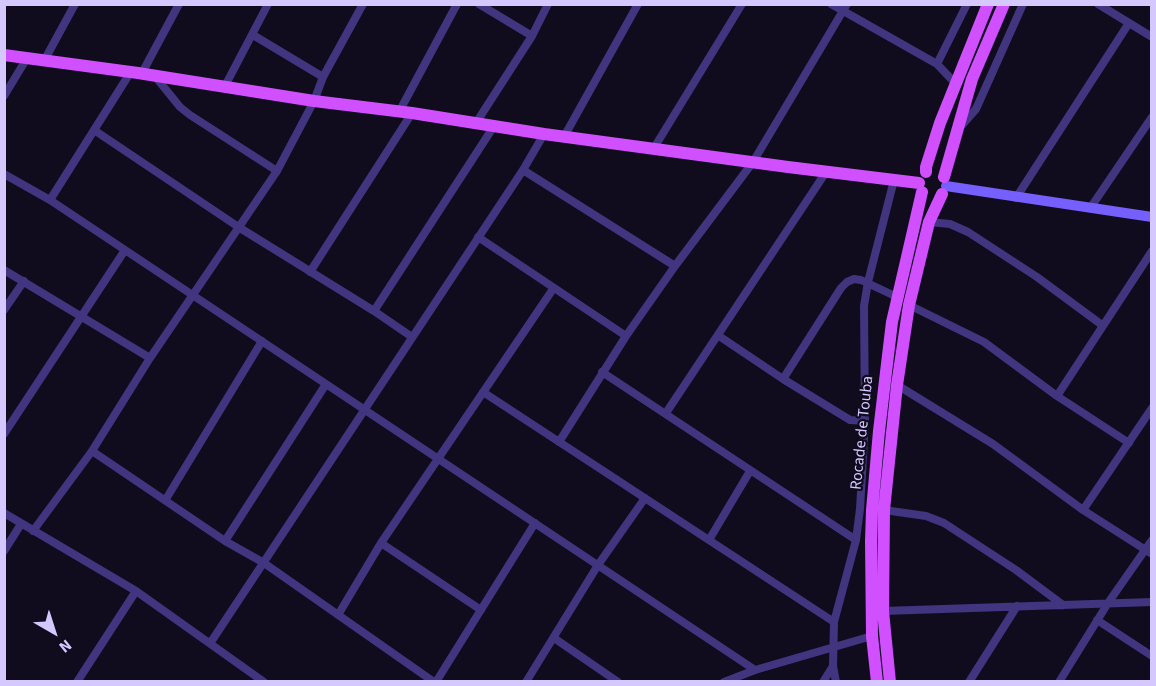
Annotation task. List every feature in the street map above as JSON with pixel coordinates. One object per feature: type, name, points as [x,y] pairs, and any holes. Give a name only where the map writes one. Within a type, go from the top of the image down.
[{"type":"main road","name":"Rocade de Touba","points":[[877,681],[872,636],[872,509],[886,363],[897,297],[922,182],[933,144],[988,4]]},
{"type":"main road","name":"Rocade de Touba","points":[[890,681],[872,509],[897,385],[909,305],[929,222],[944,185],[972,79],[1004,4]]},
{"type":"main road","points":[[4,55],[544,134],[565,135],[826,172],[922,182],[936,171],[944,185]]},
{"type":"main road","points":[[922,182],[929,197],[938,196],[944,185]]},
{"type":"main road","points":[[944,185],[1016,198],[1152,217]]},
{"type":"street","points":[[44,60],[75,4]]},
{"type":"street","points":[[50,200],[94,130],[142,74],[179,4]]},
{"type":"street","points":[[225,86],[268,4]]},
{"type":"street","points":[[33,531],[92,451],[150,358],[277,171],[314,101],[323,77],[363,4]]},
{"type":"street","points":[[310,272],[405,112],[457,4]]},
{"type":"street","points":[[479,4],[532,36]]},
{"type":"street","points":[[476,123],[532,36],[548,4]]},
{"type":"street","points":[[565,135],[638,4]]},
{"type":"street","points":[[654,148],[742,4]]},
{"type":"street","points":[[831,4],[845,8],[937,64],[956,83]]},
{"type":"street","points":[[937,64],[968,4]]},
{"type":"street","points":[[957,130],[976,109],[1023,4]]},
{"type":"street","points":[[1098,4],[1152,37]]},
{"type":"street","points":[[559,442],[626,336],[753,162],[845,8]]},
{"type":"street","points":[[1016,198],[1129,23]]},
{"type":"street","points":[[253,35],[323,77]]},
{"type":"street","points":[[4,96],[27,58]]},
{"type":"street","points":[[142,74],[190,115],[277,171]]},
{"type":"street","points":[[1091,207],[1152,117]]},
{"type":"street","points":[[374,311],[494,126]]},
{"type":"street","points":[[94,130],[240,228],[412,337]]},
{"type":"street","points":[[211,642],[523,170],[544,134]]},
{"type":"street","points":[[523,170],[675,266]]},
{"type":"street","points":[[666,413],[826,172]]},
{"type":"street","points":[[4,174],[50,200],[193,294],[363,410],[755,670]]},
{"type":"street","points":[[836,681],[833,666],[834,621],[856,540],[872,509],[865,421],[863,320],[868,282],[894,180]]},
{"type":"street","points":[[929,222],[950,224],[968,232],[1037,277],[1102,325]]},
{"type":"street","points":[[478,237],[626,336]]},
{"type":"street","points":[[4,434],[125,250]]},
{"type":"street","points":[[1057,396],[1152,250]]},
{"type":"street","points":[[4,270],[150,358]]},
{"type":"street","points":[[783,379],[841,288],[854,279],[868,282],[897,297]]},
{"type":"street","points":[[4,310],[24,281]]},
{"type":"street","points":[[338,615],[381,543],[553,289]]},
{"type":"street","points":[[909,305],[984,342],[1057,396],[1129,443]]},
{"type":"street","points":[[719,336],[850,420],[865,421]]},
{"type":"street","points":[[166,500],[262,341]]},
{"type":"street","points":[[602,372],[856,540]]},
{"type":"street","points":[[225,541],[326,384]]},
{"type":"street","points":[[897,385],[993,444],[1083,510],[1148,552]]},
{"type":"street","points":[[483,392],[834,621]]},
{"type":"street","points":[[1083,510],[1152,408]]},
{"type":"street","points":[[92,451],[225,541],[264,563],[435,681],[535,523]]},
{"type":"street","points":[[709,540],[750,471]]},
{"type":"street","points":[[526,681],[598,565],[645,498]]},
{"type":"street","points":[[872,509],[926,516],[944,523],[1016,570],[1064,605]]},
{"type":"street","points":[[4,513],[136,591],[264,681]]},
{"type":"street","points":[[4,551],[21,524]]},
{"type":"street","points":[[1059,681],[1108,603],[1148,552],[1152,540]]},
{"type":"street","points":[[381,543],[481,610]]},
{"type":"street","points":[[80,680],[136,591]]},
{"type":"street","points":[[883,611],[1152,602]]},
{"type":"street","points":[[969,681],[1017,606]]},
{"type":"street","points":[[1097,620],[1152,656]]},
{"type":"street","points":[[724,681],[872,636]]},
{"type":"street","points":[[554,638],[618,681]]},
{"type":"street","points":[[823,681],[833,666]]}]
